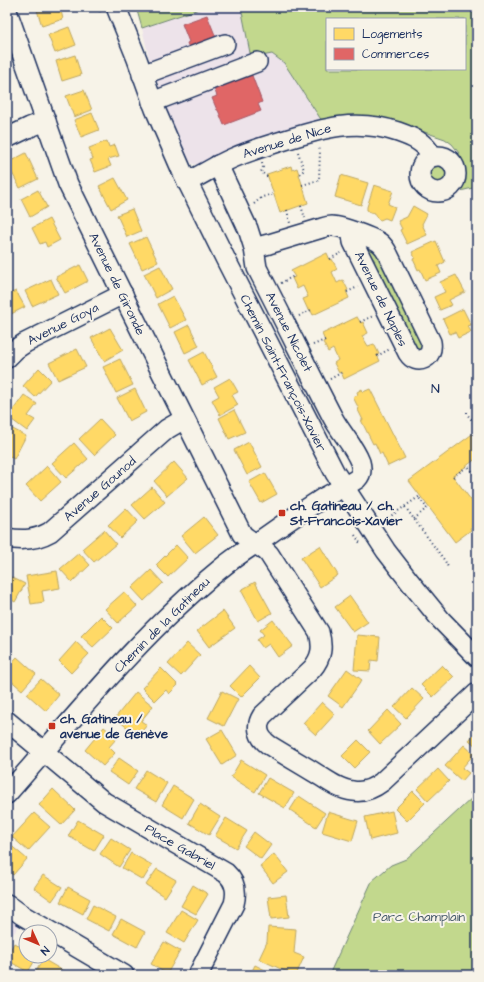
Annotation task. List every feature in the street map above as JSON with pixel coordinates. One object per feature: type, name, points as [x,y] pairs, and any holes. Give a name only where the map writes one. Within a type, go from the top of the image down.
[{"type":"street","name":"Chemin Saint-François-Xavier","points":[[116,7],[152,102],[187,182],[335,473],[386,551],[441,620],[477,657]]},
{"type":"street","name":"Chemin Saint-François-Xavier","points":[[126,7],[140,67]]},
{"type":"street","name":"Avenue de Gironde","points":[[7,11],[68,184],[184,419],[242,534],[266,550],[319,632],[321,644],[320,658],[312,669],[262,716],[258,724],[262,739],[269,745],[339,787],[358,792],[376,786],[382,782],[477,693]]},
{"type":"street","points":[[140,67],[225,44]]},
{"type":"street","points":[[152,102],[257,62]]},
{"type":"street","points":[[7,138],[46,121]]},
{"type":"street","name":"Avenue de Nice","points":[[187,182],[244,153],[326,128],[343,126],[360,125],[383,128],[400,133],[419,142],[432,156]]},
{"type":"street","name":"Avenue Nicolet","points":[[218,165],[248,229],[254,248],[257,268],[338,427],[360,461],[362,471],[361,475],[344,487]]},
{"type":"street","name":"Avenue de Naples","points":[[254,248],[329,226],[338,227],[376,240],[385,249],[431,342],[431,350],[426,358],[416,360],[410,357],[354,244],[352,232]]},
{"type":"street","name":"Avenue Goya","points":[[7,358],[25,343],[123,294]]},
{"type":"street","name":"Avenue Gounod","points":[[7,538],[24,540],[42,536],[50,532],[167,429],[184,419]]},
{"type":"street","name":"Chemin de la Gatineau","points":[[7,794],[127,658],[189,595],[234,558],[296,515],[344,487]]},
{"type":"street","name":"Place Gabriel","points":[[7,721],[104,802],[226,873],[235,886],[236,891],[234,904],[198,975]]},
{"type":"street","points":[[7,904],[22,915],[124,975]]},
{"type":"path","points":[[302,185],[319,180],[320,151],[314,132]]},
{"type":"path","points":[[293,138],[304,170],[299,175]]},
{"type":"path","points":[[240,210],[262,198],[274,194]]},
{"type":"path","points":[[467,412],[477,427]]},
{"type":"path","points":[[471,419],[477,415]]},
{"type":"path","points":[[453,477],[468,466],[475,475],[477,473]]},
{"type":"path","points":[[380,524],[420,497],[428,508],[414,519]]},
{"type":"path","points":[[405,507],[445,560],[448,568]]},
{"type":"shaded area","points":[[205,7],[241,7],[251,57],[272,54],[284,63],[322,121],[205,165],[201,163],[198,165],[193,164],[190,161],[166,107],[149,58],[142,28]]},
{"type":"shaded area","points":[[7,915],[20,924],[18,924],[18,927],[7,944]]},
{"type":"green space","points":[[136,7],[205,7],[142,28]]},
{"type":"green space","points":[[241,7],[477,7],[477,187],[456,192],[462,184],[464,174],[463,162],[459,153],[452,144],[445,139],[401,124],[322,121],[284,63],[272,54],[251,58]]},
{"type":"green space","points":[[434,165],[442,165],[447,170],[445,181],[442,183],[434,183],[429,178],[429,170]]},
{"type":"green space","points":[[362,243],[376,249],[425,348],[417,353],[371,263],[375,261],[373,258],[370,260]]},
{"type":"green space","name":"Parc Champlain","points":[[477,786],[477,975],[329,975],[372,881],[391,865],[406,859],[473,797],[470,793]]},
{"type":"building: Logements","points":[[36,7],[60,7],[63,19],[42,26]]},
{"type":"building: Logements","points":[[69,27],[76,45],[55,53],[48,35]]},
{"type":"building: Logements","points":[[75,55],[81,75],[62,81],[56,61]]},
{"type":"building: Logements","points":[[84,90],[92,110],[74,117],[66,96]]},
{"type":"building: Logements","points":[[92,113],[99,130],[81,137],[74,120]]},
{"type":"building: Logements","points":[[107,141],[109,147],[115,145],[119,156],[108,159],[111,166],[95,172],[90,160],[93,159],[89,148]]},
{"type":"building: Logements","points":[[26,153],[38,179],[20,188],[7,163]]},
{"type":"building: Logements","points":[[291,166],[292,170],[297,168],[308,203],[280,213],[267,174]]},
{"type":"building: Logements","points":[[341,175],[368,183],[361,205],[335,197]]},
{"type":"building: Logements","points":[[115,178],[127,200],[111,209],[99,186]]},
{"type":"building: Logements","points":[[374,185],[393,191],[388,204],[395,207],[390,220],[385,218],[380,220],[375,216],[375,213],[367,210]]},
{"type":"building: Logements","points":[[38,190],[47,207],[30,217],[21,199]]},
{"type":"building: Logements","points":[[413,206],[427,214],[422,224],[427,235],[407,244],[400,230],[402,229],[398,221],[407,217]]},
{"type":"building: Logements","points":[[132,209],[141,231],[127,237],[117,215]]},
{"type":"building: Logements","points":[[49,219],[60,240],[47,247],[45,242],[40,244],[32,228]]},
{"type":"building: Logements","points":[[146,237],[158,262],[142,269],[130,244]]},
{"type":"building: Logements","points":[[436,241],[445,262],[438,266],[441,273],[425,280],[420,269],[418,270],[413,259],[415,258],[412,252]]},
{"type":"building: Logements","points":[[327,253],[337,269],[332,272],[337,283],[343,280],[348,290],[346,291],[349,298],[313,315],[310,309],[308,310],[303,299],[308,297],[303,286],[297,289],[292,278],[295,277],[291,271]]},
{"type":"building: Logements","points":[[80,265],[88,281],[65,293],[56,277]]},
{"type":"building: Logements","points":[[160,266],[172,289],[156,298],[144,274]]},
{"type":"building: Logements","points":[[456,275],[465,292],[449,300],[452,305],[440,310],[434,297],[445,292],[440,282]]},
{"type":"building: Logements","points":[[51,279],[58,294],[32,306],[25,291]]},
{"type":"building: Logements","points":[[16,291],[25,307],[7,316],[7,295]]},
{"type":"building: Logements","points":[[173,296],[186,320],[170,328],[158,304]]},
{"type":"building: Logements","points":[[463,309],[471,325],[468,326],[471,332],[458,338],[455,332],[450,334],[443,319]]},
{"type":"building: Logements","points":[[357,317],[361,323],[363,322],[368,333],[362,336],[368,346],[374,344],[379,354],[377,355],[380,361],[344,379],[334,363],[338,360],[333,349],[328,352],[323,342],[325,341],[322,334]]},
{"type":"building: Logements","points":[[189,325],[199,346],[185,353],[175,332]]},
{"type":"building: Logements","points":[[110,328],[123,350],[104,361],[91,338]]},
{"type":"building: Logements","points":[[77,349],[86,367],[58,380],[49,363]]},
{"type":"building: Logements","points":[[204,352],[217,377],[202,385],[189,360]]},
{"type":"building: Logements","points":[[120,359],[133,385],[116,393],[103,367]]},
{"type":"building: Logements","points":[[39,368],[51,380],[35,397],[23,386]]},
{"type":"building: Logements","points":[[230,378],[238,392],[232,395],[238,405],[220,415],[212,400],[219,396],[214,387]]},
{"type":"building: Logements","points":[[135,389],[146,412],[129,421],[117,398]]},
{"type":"building: Logements","points":[[362,389],[363,392],[370,389],[405,458],[388,466],[382,453],[380,454],[375,443],[373,444],[361,420],[363,420],[353,397],[358,395],[357,392]]},
{"type":"building: Logements","points":[[24,395],[37,404],[28,416],[35,420],[27,431],[8,417]]},
{"type":"building: Logements","points":[[234,410],[245,432],[229,439],[219,418]]},
{"type":"building: Logements","points":[[100,419],[115,435],[94,455],[79,439]]},
{"type":"building: Logements","points":[[9,427],[26,436],[14,459],[7,455],[7,432]]},
{"type":"building: Logements","points":[[475,432],[477,435],[477,458],[453,476],[477,508],[477,523],[470,528],[471,530],[455,542],[409,481]]},
{"type":"building: Logements","points":[[249,442],[262,467],[247,475],[234,450]]},
{"type":"building: Logements","points":[[74,443],[88,459],[66,478],[52,463]]},
{"type":"building: Logements","points":[[174,462],[188,478],[167,496],[154,481]]},
{"type":"building: Logements","points":[[47,466],[61,482],[40,501],[26,486]]},
{"type":"building: Logements","points":[[265,473],[277,494],[261,503],[249,482]]},
{"type":"building: Logements","points":[[152,487],[165,502],[145,519],[132,505]]},
{"type":"building: Logements","points":[[126,508],[138,521],[120,538],[108,525]]},
{"type":"building: Logements","points":[[204,517],[218,535],[195,553],[181,536]]},
{"type":"building: Logements","points":[[104,530],[116,544],[94,562],[82,549]]},
{"type":"building: Logements","points":[[176,545],[188,558],[168,577],[156,565]]},
{"type":"building: Logements","points":[[320,546],[338,575],[320,587],[301,558]]},
{"type":"building: Logements","points":[[79,553],[90,565],[72,582],[60,569]]},
{"type":"building: Logements","points":[[151,570],[163,583],[144,601],[132,588]]},
{"type":"building: Logements","points":[[57,571],[60,588],[42,591],[44,602],[31,604],[26,576]]},
{"type":"building: Logements","points":[[7,575],[25,584],[15,602],[7,597]]},
{"type":"building: Logements","points":[[255,582],[272,613],[258,621],[241,590]]},
{"type":"building: Logements","points":[[124,592],[137,606],[118,623],[105,609]]},
{"type":"building: Logements","points":[[350,596],[368,622],[353,632],[335,607]]},
{"type":"building: Logements","points":[[223,611],[235,628],[209,647],[197,631]]},
{"type":"building: Logements","points":[[101,616],[113,628],[93,647],[81,636]]},
{"type":"building: Logements","points":[[273,620],[293,646],[278,657],[269,644],[263,648],[257,640],[264,635],[260,630]]},
{"type":"building: Logements","points":[[357,635],[380,637],[378,661],[371,660],[370,671],[354,670]]},
{"type":"building: Logements","points":[[76,642],[89,654],[71,673],[59,661]]},
{"type":"building: Logements","points":[[187,643],[200,655],[181,676],[168,664]]},
{"type":"building: Logements","points":[[17,657],[36,674],[22,690],[7,677],[7,668]]},
{"type":"building: Logements","points":[[442,665],[454,677],[433,697],[421,685]]},
{"type":"building: Logements","points":[[249,666],[260,678],[241,697],[230,686]]},
{"type":"building: Logements","points":[[161,668],[178,685],[169,694],[166,690],[155,701],[142,688]]},
{"type":"building: Logements","points":[[347,669],[362,680],[343,707],[328,696]]},
{"type":"building: Logements","points":[[41,679],[59,695],[46,711],[27,694]]},
{"type":"building: Logements","points":[[412,688],[424,699],[406,718],[394,707]]},
{"type":"building: Logements","points":[[222,691],[238,699],[224,726],[208,718]]},
{"type":"building: Logements","points":[[136,692],[153,706],[141,721],[147,725],[138,736],[115,718]]},
{"type":"building: Logements","points":[[322,702],[335,714],[316,735],[303,723]]},
{"type":"building: Logements","points":[[388,710],[401,724],[380,744],[368,731]]},
{"type":"building: Logements","points":[[104,727],[117,738],[109,747],[115,753],[103,766],[85,750]]},
{"type":"building: Logements","points":[[222,730],[237,755],[222,765],[206,739]]},
{"type":"building: Logements","points":[[477,731],[477,747],[469,740]]},
{"type":"building: Logements","points":[[358,740],[370,752],[354,768],[342,756]]},
{"type":"building: Logements","points":[[464,745],[474,754],[462,768],[469,773],[462,781],[445,766]]},
{"type":"building: Logements","points":[[119,758],[138,771],[128,785],[109,772]]},
{"type":"building: Logements","points":[[241,760],[265,775],[255,792],[231,777]]},
{"type":"building: Logements","points":[[438,769],[449,781],[428,801],[417,789]]},
{"type":"building: Logements","points":[[146,770],[167,783],[156,802],[134,789]]},
{"type":"building: Logements","points":[[268,778],[294,793],[285,808],[259,793]]},
{"type":"building: Logements","points":[[173,786],[194,799],[183,818],[162,805]]},
{"type":"building: Logements","points":[[53,789],[75,810],[61,825],[39,805]]},
{"type":"building: Logements","points":[[413,791],[425,803],[407,821],[395,809]]},
{"type":"building: Logements","points":[[299,796],[325,813],[316,827],[290,810]]},
{"type":"building: Logements","points":[[200,804],[220,817],[209,835],[189,823]]},
{"type":"building: Logements","points":[[392,811],[397,833],[370,840],[365,817]]},
{"type":"building: Logements","points":[[328,812],[358,821],[352,841],[322,832]]},
{"type":"building: Logements","points":[[34,813],[50,827],[28,851],[12,837]]},
{"type":"building: Logements","points":[[226,818],[247,831],[236,848],[215,836]]},
{"type":"building: Logements","points":[[78,820],[104,835],[94,851],[68,836]]},
{"type":"building: Logements","points":[[254,832],[271,845],[261,859],[244,846]]},
{"type":"building: Logements","points":[[111,838],[130,850],[119,867],[100,854]]},
{"type":"building: Logements","points":[[8,843],[27,859],[13,875],[7,870]]},
{"type":"building: Logements","points":[[131,853],[152,865],[143,880],[122,868]]},
{"type":"building: Logements","points":[[274,854],[288,872],[273,883],[260,866]]},
{"type":"building: Logements","points":[[157,869],[176,880],[165,897],[146,885]]},
{"type":"building: Logements","points":[[43,875],[62,887],[52,901],[34,888]]},
{"type":"building: Logements","points":[[193,885],[208,894],[196,914],[181,906]]},
{"type":"building: Logements","points":[[68,887],[90,899],[83,914],[60,902]]},
{"type":"building: Logements","points":[[286,895],[289,917],[271,919],[268,897]]},
{"type":"building: Logements","points":[[93,905],[116,917],[109,931],[86,919]]},
{"type":"building: Logements","points":[[181,910],[198,920],[184,943],[167,933]]},
{"type":"building: Logements","points":[[121,919],[145,932],[137,947],[113,934]]},
{"type":"building: Logements","points":[[268,927],[296,929],[294,953],[304,957],[296,975],[259,959],[267,942]]},
{"type":"building: Logements","points":[[164,942],[180,951],[167,974],[151,964]]},
{"type":"building: Logements","points":[[14,943],[18,945],[18,964],[33,964],[28,972],[7,960],[7,956]]},
{"type":"building: Logements","points":[[40,964],[52,964],[67,973],[66,975],[34,975]]},
{"type":"building: Logements","points":[[255,965],[275,975],[250,975]]},
{"type":"building: Commerces","points":[[207,15],[217,40],[189,48],[187,43],[189,42],[182,24]]},
{"type":"building: Commerces","points":[[251,73],[262,102],[258,104],[261,111],[224,125],[212,98],[217,96],[213,86]]},
{"type":"place","name":"ch. Gatineau / ch. St-Francois-Xavier","points":[[282,513]]},
{"type":"place","name":"ch. Gatineau / avenue de Genève","points":[[52,726]]},
{"type":"district","name":"N","points":[[436,389]]}]
